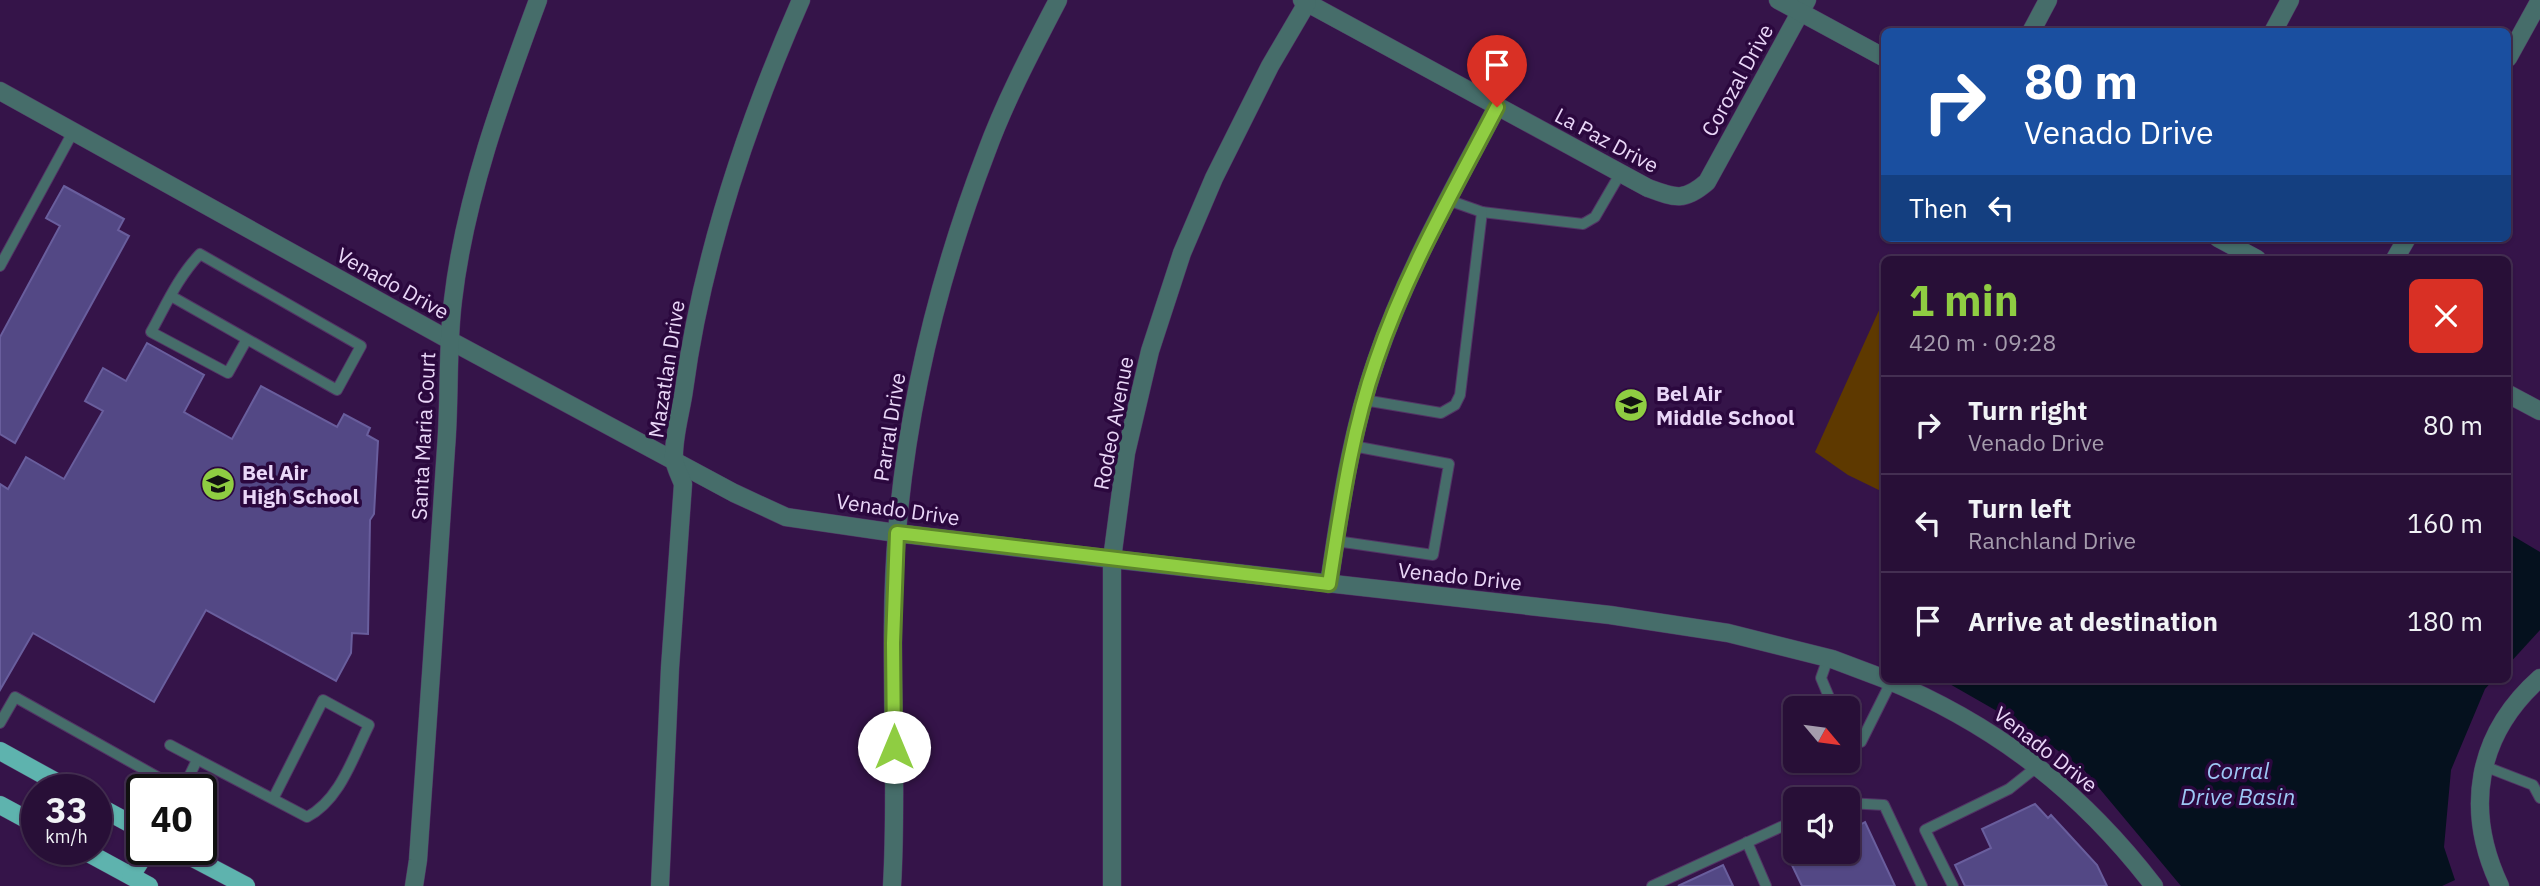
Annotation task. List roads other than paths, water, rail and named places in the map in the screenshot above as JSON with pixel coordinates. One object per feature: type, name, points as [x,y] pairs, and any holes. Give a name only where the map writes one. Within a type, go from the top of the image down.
[{"type":"main road","points":[[0,751],[42,774]]},
{"type":"main road","points":[[0,805],[21,816]]},
{"type":"main road","points":[[111,865],[149,886]]},
{"type":"main road","points":[[131,876],[138,865]]},
{"type":"main road","points":[[206,865],[246,886]]},
{"type":"street","name":"Santa Maria Court","points":[[414,886],[418,860],[447,432],[452,301],[481,166],[514,62],[538,0]]},
{"type":"street","name":"Mazatlan Drive","points":[[660,886],[682,484],[674,460],[690,343],[713,242],[744,140],[801,0]]},
{"type":"street","name":"Parral Drive","points":[[892,886],[893,643],[897,533],[909,434],[926,340],[986,151],[1058,0]]},
{"type":"street","points":[[1778,0],[1804,6],[1881,55]]},
{"type":"street","points":[[2033,28],[2049,0]]},
{"type":"street","points":[[2275,28],[2290,0]]},
{"type":"street","points":[[2511,53],[2540,0]]},
{"type":"street","name":"La Paz Drive","points":[[1304,1],[1648,188],[1673,197],[1688,196],[1707,182]]},
{"type":"street","name":"Rodeo Avenue","points":[[1112,886],[1112,559],[1126,453],[1150,351],[1182,253],[1214,178],[1304,1]]},
{"type":"street","name":"Corozal Drive","points":[[1707,182],[1804,6]]},
{"type":"street","name":"Venado Drive","points":[[0,91],[451,341],[734,493],[786,517],[1112,559],[1610,615],[1728,633],[1828,658],[1881,678]]},
{"type":"street","points":[[1329,584],[1353,446],[1376,361],[1399,302],[1497,107]]},
{"type":"street","points":[[2225,242],[2251,256]]},
{"type":"street","points":[[2511,396],[2540,411]]},
{"type":"street","points":[[2500,886],[2487,859],[2479,787],[2484,766],[2504,720],[2524,693],[2540,678]]},
{"type":"street","name":"Venado Drive","points":[[1894,683],[1971,720],[2038,766],[2097,818],[2154,886]]},
{"type":"lane","points":[[0,266],[73,132]]},
{"type":"lane","points":[[1448,200],[1482,212],[1583,224],[1595,217],[1620,173]]},
{"type":"lane","points":[[1364,400],[1441,413],[1455,405],[1460,396],[1482,212]]},
{"type":"lane","points":[[171,296],[247,339],[337,390],[361,346],[200,254],[186,269],[171,296],[151,332],[228,373],[247,339]]},
{"type":"lane","points":[[1336,541],[1433,555],[1449,464],[1353,446]]},
{"type":"lane","points":[[1828,658],[1821,678],[1829,696]]},
{"type":"lane","points":[[1860,742],[1886,683]]},
{"type":"lane","points":[[0,723],[15,697],[154,774]]},
{"type":"lane","points":[[170,745],[307,817],[331,799],[369,725],[323,700],[273,799]]},
{"type":"lane","points":[[189,774],[197,760]]},
{"type":"lane","points":[[1953,886],[1925,830],[2009,789],[2038,766]]},
{"type":"lane","points":[[2484,766],[2533,785],[2540,798]]},
{"type":"lane","points":[[1860,804],[1884,805],[1922,886]]},
{"type":"lane","points":[[1652,886],[1783,826]]},
{"type":"lane","points":[[1747,842],[1766,886]]},
{"type":"water","points":[[2511,535],[2540,552],[2540,630],[2511,662]]},
{"type":"water","name":"Corral Drive Basin","points":[[1948,683],[2490,683],[2485,689],[2451,770],[2444,847],[2455,880],[2442,886],[2181,886],[2084,770],[2030,730]]},
{"type":"place","name":"Bel Air Middle School","points":[[1631,405]]},
{"type":"place","name":"Bel Air High School","points":[[218,484]]}]
